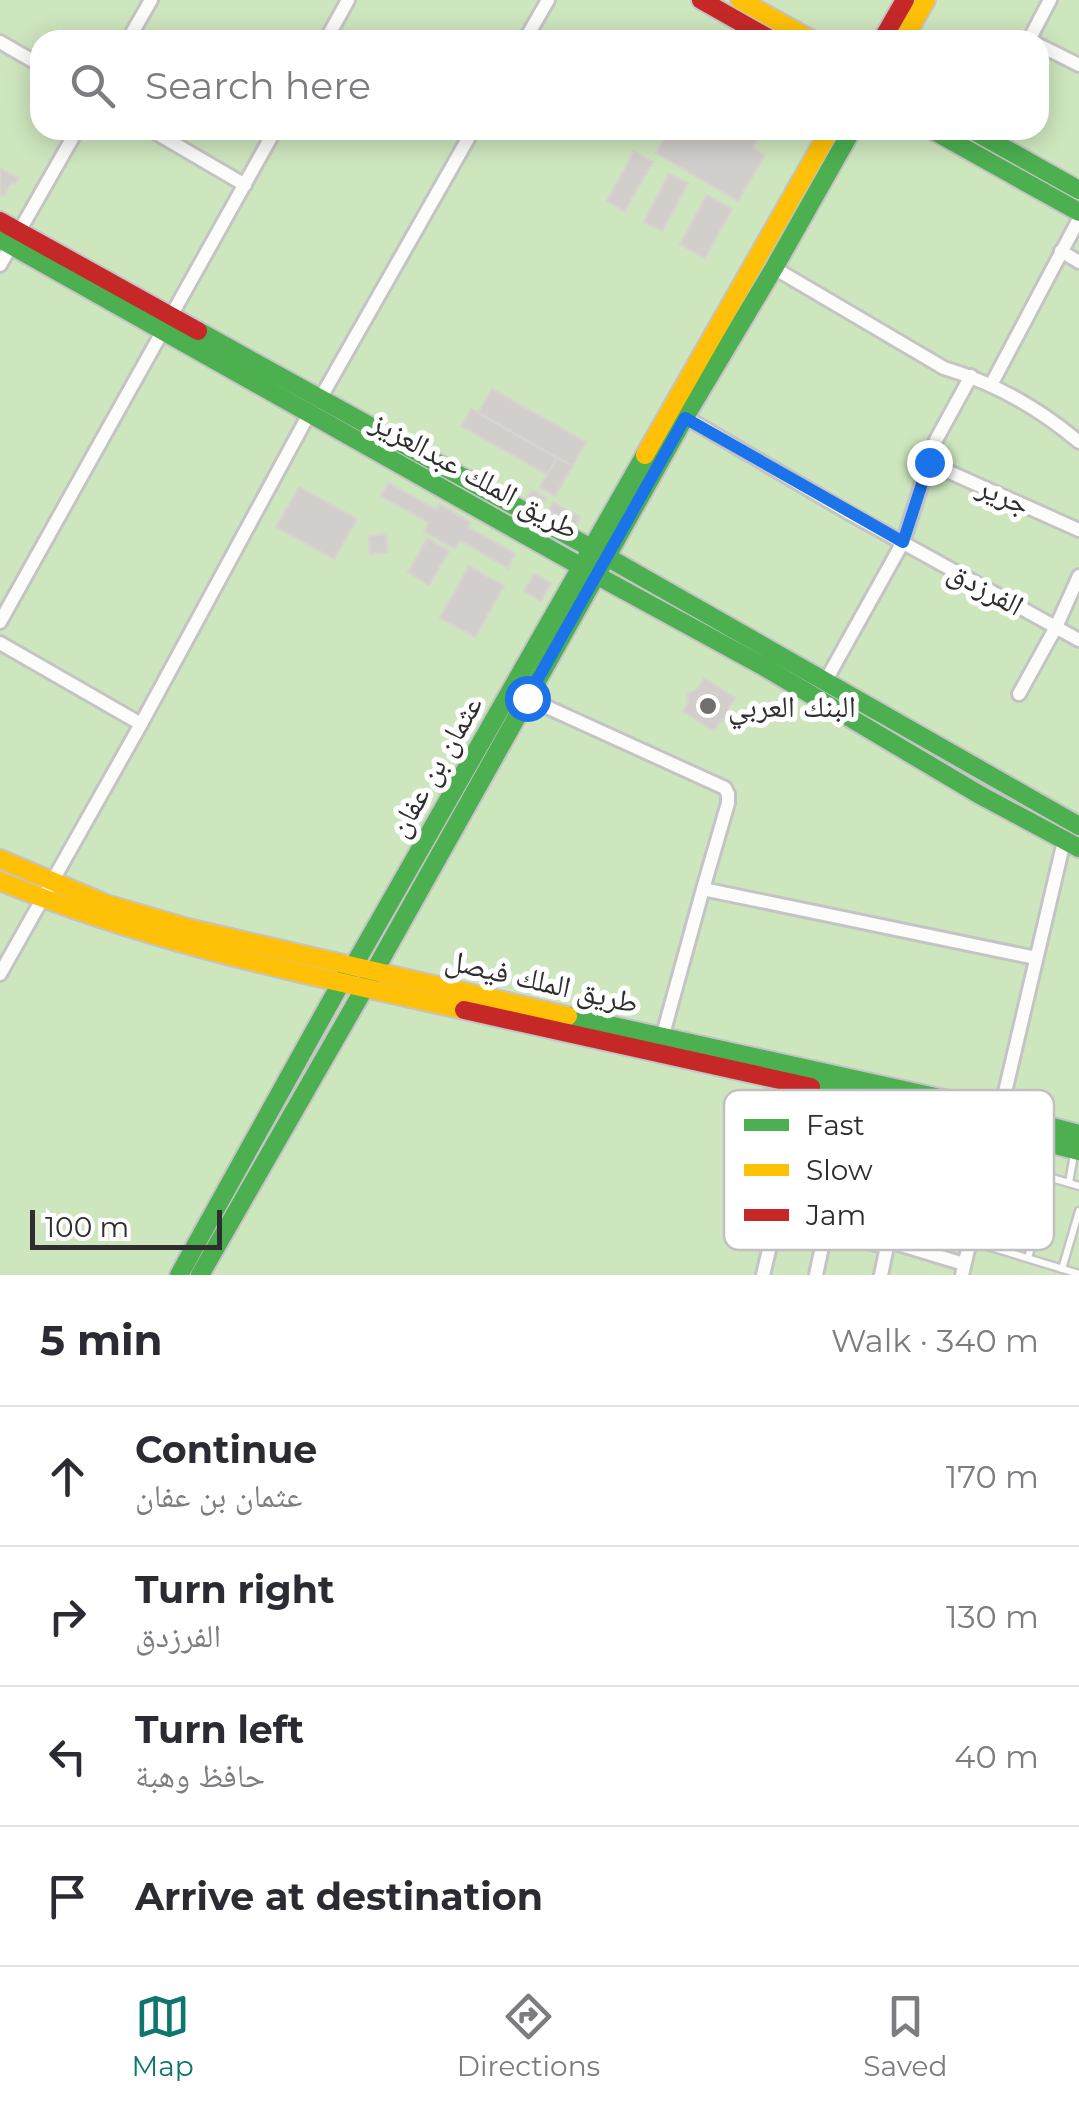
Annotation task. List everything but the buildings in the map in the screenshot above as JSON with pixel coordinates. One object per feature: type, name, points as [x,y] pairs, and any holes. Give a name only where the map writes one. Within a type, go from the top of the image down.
[{"type":"street","points":[[134,30],[151,0]]},
{"type":"street","points":[[332,30],[348,0]]},
{"type":"street","points":[[531,30],[548,0]]},
{"type":"street","points":[[701,0],[754,30]]},
{"type":"street","points":[[740,0],[794,30]]},
{"type":"street","points":[[888,30],[905,0]]},
{"type":"street","points":[[909,30],[926,0]]},
{"type":"street","points":[[1035,30],[1050,0]]},
{"type":"street","points":[[0,42],[30,59]]},
{"type":"street","points":[[1049,50],[1079,65]]},
{"type":"street","points":[[0,265],[10,239],[71,140]]},
{"type":"street","points":[[168,140],[245,185]]},
{"type":"street","points":[[0,622],[270,140]]},
{"type":"street","points":[[0,974],[315,406],[468,140]]},
{"type":"street","name":"عثمان بن عفان","points":[[178,1275],[341,983],[588,571],[825,140]]},
{"type":"street","name":"عثمان بن عفان","points":[[598,553],[685,418],[846,140]]},
{"type":"street","points":[[949,140],[1079,215],[991,385]]},
{"type":"street","points":[[992,140],[1079,190]]},
{"type":"street","name":"طريق الملك عبدالعزيز","points":[[0,220],[10,239],[315,406],[598,553],[1079,826]]},
{"type":"street","points":[[1062,251],[1079,262]]},
{"type":"street","points":[[774,268],[944,368],[991,385],[1056,423],[1079,442]]},
{"type":"street","points":[[825,682],[903,542],[936,440],[971,376]]},
{"type":"street","name":"طريق الملك عبدالعزيز","points":[[315,406],[588,571],[761,665],[980,795],[1072,844]]},
{"type":"street","name":"الفرزدق","points":[[685,418],[1079,640]]},
{"type":"street","name":"جرير","points":[[929,462],[1079,530]]},
{"type":"street","name":"عثمان بن عفان","points":[[200,1275],[527,698],[588,571]]},
{"type":"street","points":[[1018,694],[1079,576]]},
{"type":"street","points":[[0,642],[141,724]]},
{"type":"street","points":[[527,698],[725,788],[728,803],[662,1038]]},
{"type":"street","points":[[1004,1090],[1036,958],[1072,844]]},
{"type":"street","name":"طريق الملك فيصل","points":[[0,859],[47,891],[182,944],[821,1090]]},
{"type":"street","name":"طريق الملك فيصل","points":[[0,881],[872,1090]]},
{"type":"street","points":[[703,889],[1036,958]]},
{"type":"street","name":"طريق الملك فيصل","points":[[1054,1138],[1078,1145]]},
{"type":"street","points":[[763,1275],[769,1250]]},
{"type":"street","points":[[816,1275],[822,1250]]},
{"type":"street","points":[[881,1275],[887,1250]]},
{"type":"street","points":[[905,1250],[963,1270]]},
{"type":"lane","points":[[1069,1182],[1078,1145]]},
{"type":"lane","points":[[1054,1178],[1079,1186]]},
{"type":"lane","points":[[1062,1269],[1079,1211]]},
{"type":"lane","points":[[1001,1250],[1079,1274]]},
{"type":"lane","points":[[1028,1258],[1030,1250]]},
{"type":"green space","points":[[0,0],[1079,0],[1079,1275],[0,1275]]},
{"type":"traffic: fast","points":[[200,1275],[685,417],[846,140]]},
{"type":"traffic: fast","points":[[950,140],[1079,212]]},
{"type":"traffic: fast","points":[[990,140],[1079,190]]},
{"type":"traffic: fast","points":[[0,239],[761,665],[980,795],[1079,848]]},
{"type":"traffic: fast","points":[[198,331],[607,557],[1079,826]]},
{"type":"traffic: fast","points":[[179,1275],[341,983],[645,455]]},
{"type":"traffic: fast","points":[[568,1016],[904,1090]]},
{"type":"traffic: fast","points":[[811,1087],[824,1090]]},
{"type":"traffic: fast","points":[[1054,1127],[1079,1134]]},
{"type":"traffic: fast","points":[[1054,1145],[1079,1151]]},
{"type":"traffic: slow","points":[[740,0],[794,30]]},
{"type":"traffic: slow","points":[[909,30],[926,0]]},
{"type":"traffic: slow","points":[[645,455],[824,140]]},
{"type":"traffic: slow","points":[[0,859],[106,904],[188,928],[568,1016]]},
{"type":"traffic: slow","points":[[0,881],[171,940],[464,1010]]},
{"type":"traffic: jam","points":[[701,0],[754,30]]},
{"type":"traffic: jam","points":[[888,30],[905,0]]},
{"type":"traffic: jam","points":[[0,221],[198,331]]},
{"type":"traffic: jam","points":[[464,1010],[811,1087]]},
{"type":"place","name":"البنك العربي","points":[[708,706]]},
{"type":"route","points":[[527,698],[685,418],[903,542],[929,462]]}]
